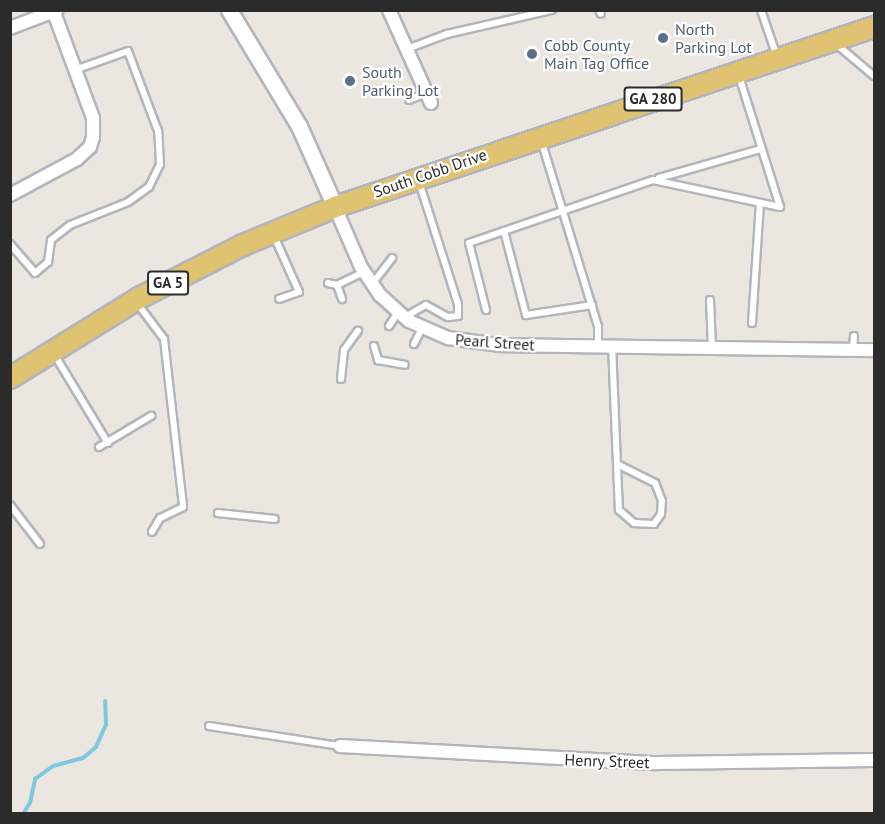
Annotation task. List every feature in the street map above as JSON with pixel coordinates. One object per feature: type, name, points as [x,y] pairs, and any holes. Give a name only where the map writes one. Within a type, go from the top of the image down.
[{"type":"main road","name":"South Cobb Drive","points":[[10,378],[135,300],[273,232],[417,177],[874,27]]},
{"type":"street","name":"Pearl Street","points":[[229,10],[299,126],[371,284],[401,315],[422,328],[448,338],[483,344],[874,350]]},
{"type":"street","points":[[389,10],[429,98]]},
{"type":"street","points":[[10,28],[54,11],[93,118],[90,147],[77,159],[10,195]]},
{"type":"street","name":"Henry Street","points":[[340,746],[657,763],[874,760]]},
{"type":"lane","points":[[406,49],[447,34],[552,10]]},
{"type":"lane","points":[[761,10],[777,58]]},
{"type":"lane","points":[[832,40],[874,76]]},
{"type":"lane","points":[[10,244],[35,273],[48,262],[51,240],[70,225],[135,197],[149,187],[160,164],[158,131],[128,51],[75,70]]},
{"type":"lane","points":[[653,180],[780,207],[737,71]]},
{"type":"lane","points":[[409,100],[429,98]]},
{"type":"lane","points":[[540,136],[592,304],[598,345]]},
{"type":"lane","points":[[486,310],[469,243],[653,180],[761,149]]},
{"type":"lane","points":[[389,326],[401,315],[426,305],[448,317],[458,316],[458,303],[417,177]]},
{"type":"lane","points":[[752,323],[759,203]]},
{"type":"lane","points":[[504,231],[526,315],[592,304]]},
{"type":"lane","points":[[273,232],[299,292],[279,300]]},
{"type":"lane","points":[[371,284],[392,258]]},
{"type":"lane","points":[[328,283],[337,285],[364,272]]},
{"type":"lane","points":[[337,285],[342,299]]},
{"type":"lane","points":[[135,300],[164,339],[183,507],[160,518],[152,532]]},
{"type":"lane","points":[[710,300],[712,347]]},
{"type":"lane","points":[[414,344],[422,328]]},
{"type":"lane","points":[[341,379],[344,350],[358,331]]},
{"type":"lane","points":[[854,336],[854,350]]},
{"type":"lane","points":[[612,345],[619,465],[619,510],[634,523],[654,524],[661,514],[662,501],[655,483],[619,465]]},
{"type":"lane","points":[[374,346],[378,360],[405,365]]},
{"type":"lane","points":[[52,351],[108,443]]},
{"type":"lane","points":[[99,447],[151,416]]},
{"type":"lane","points":[[10,505],[40,544]]},
{"type":"lane","points":[[218,513],[275,519]]},
{"type":"lane","points":[[209,726],[340,746]]},
{"type":"waterway","points":[[23,814],[30,803],[35,779],[53,766],[83,758],[96,747],[106,725],[105,701]]},
{"type":"place","name":"North Parking Lot","points":[[663,38]]},
{"type":"place","name":"Cobb County Main Tag Office","points":[[532,54]]},
{"type":"place","name":"South Parking Lot","points":[[350,81]]}]
